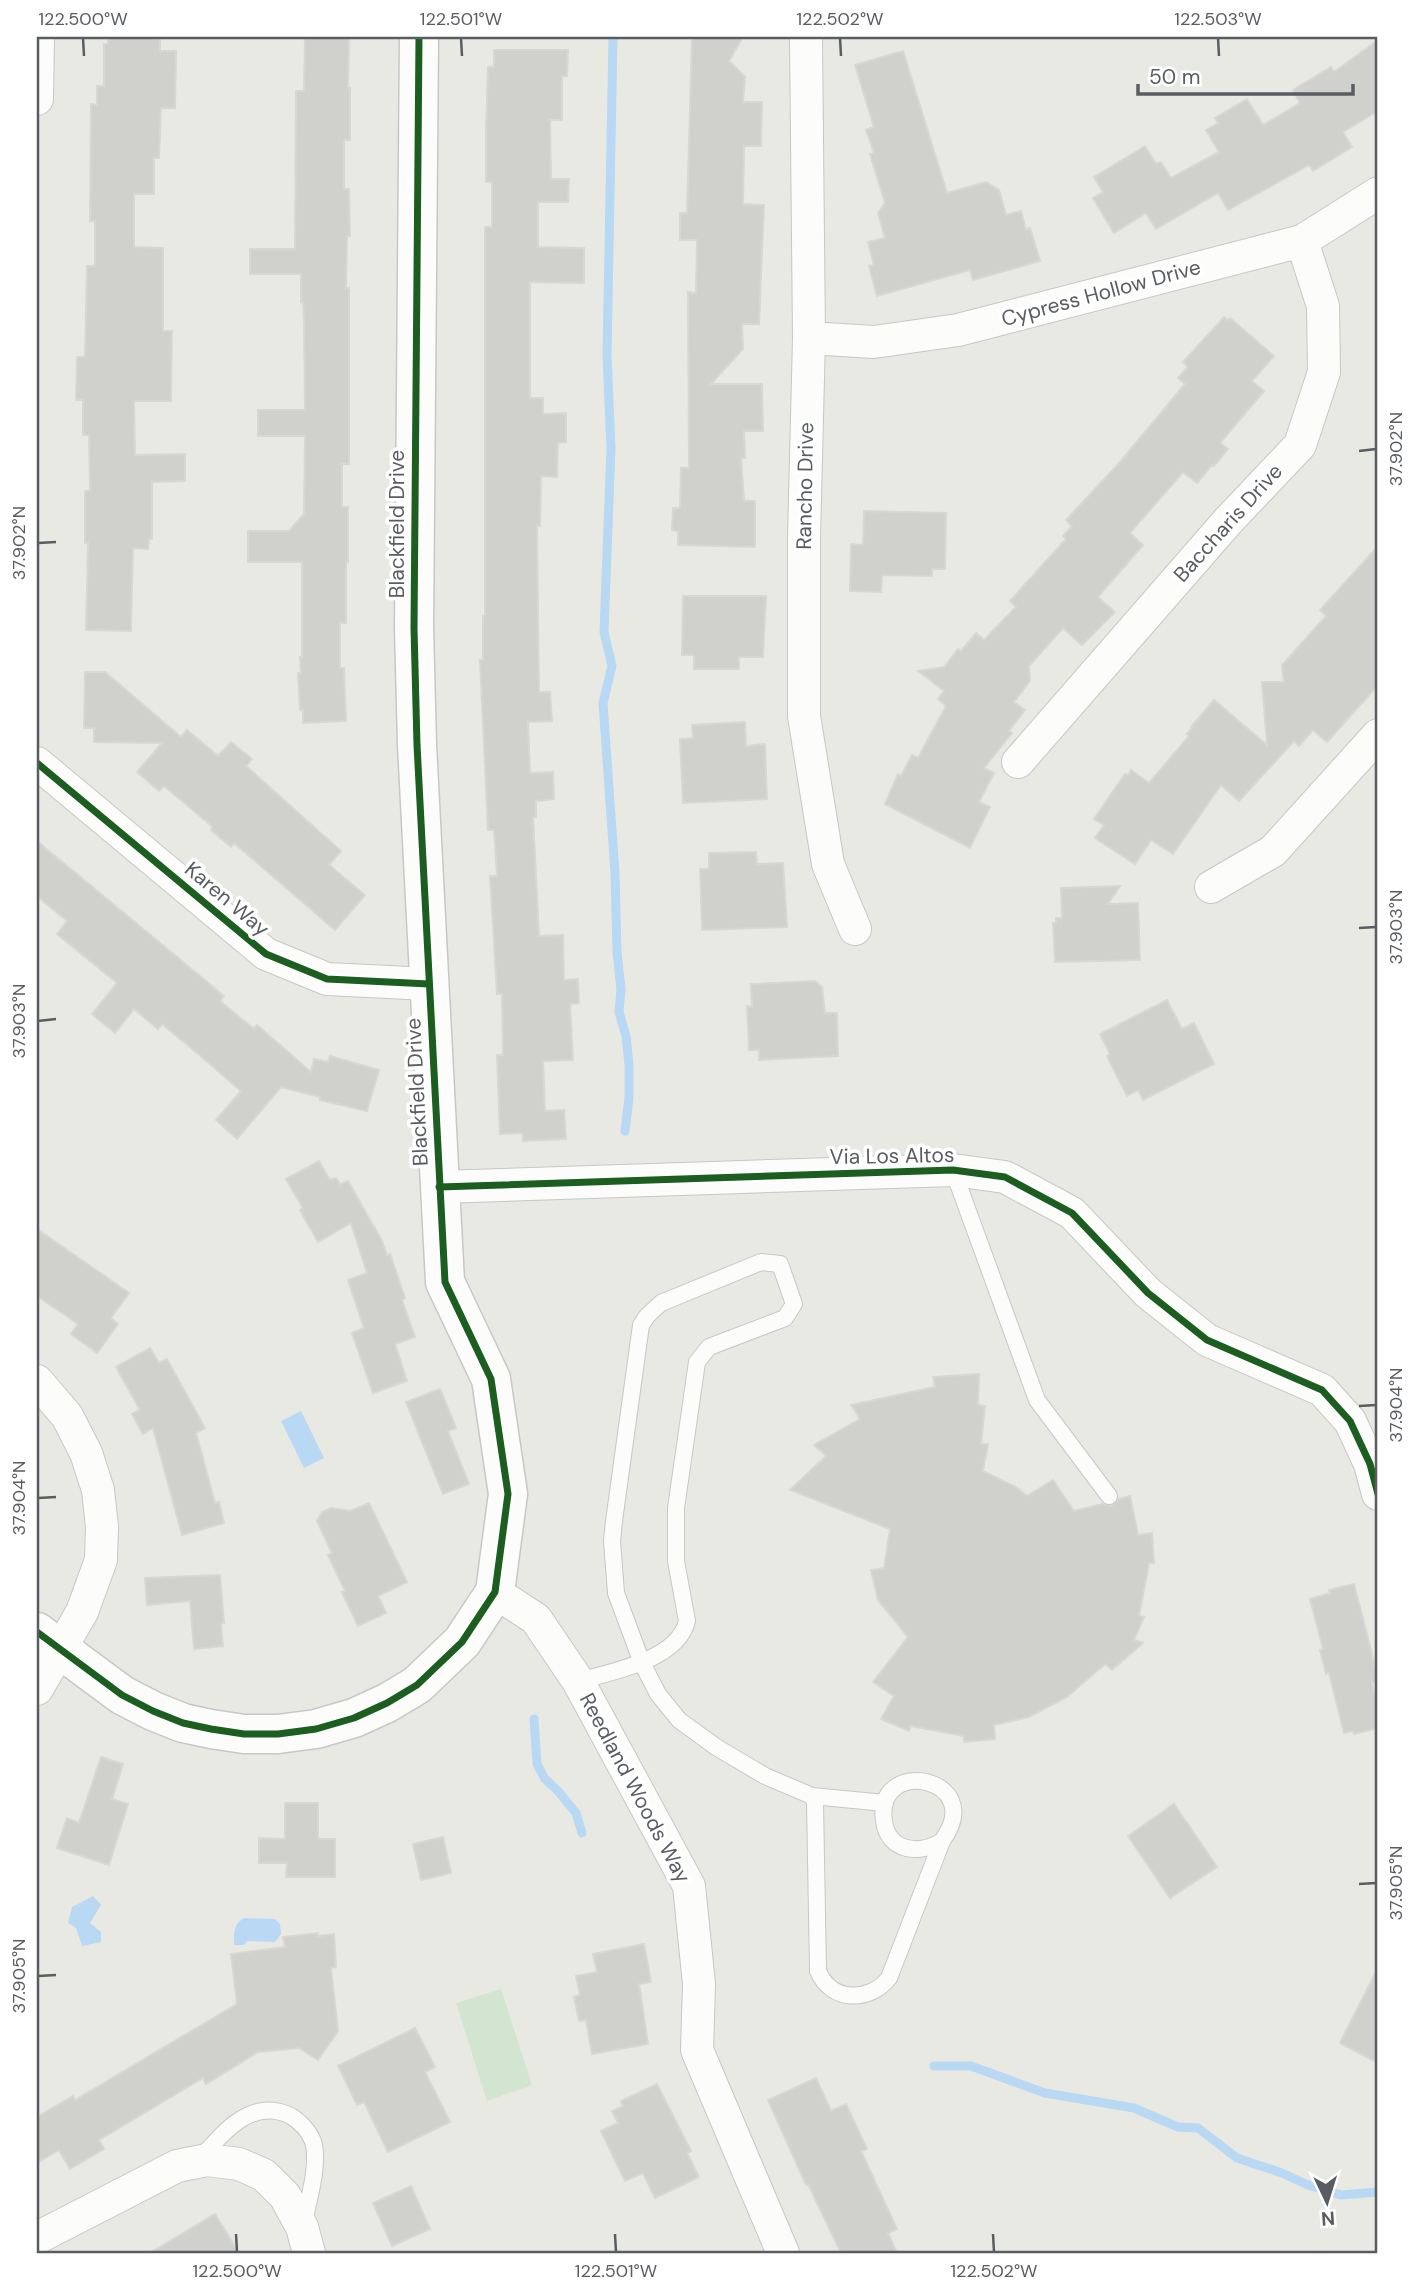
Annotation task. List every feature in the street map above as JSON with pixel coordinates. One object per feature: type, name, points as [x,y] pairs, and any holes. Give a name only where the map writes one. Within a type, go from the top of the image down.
[{"type":"street","points":[[37,99],[38,37]]},
{"type":"street","name":"Blackfield Drive","points":[[48,1641],[122,1695],[183,1723],[244,1734],[278,1734],[316,1729],[354,1718],[417,1685],[462,1642],[495,1592],[508,1494],[491,1379],[445,1282],[417,745],[414,628],[419,37]]},
{"type":"street","name":"Rancho Drive","points":[[806,37],[809,338],[804,538],[804,716],[828,864],[855,929]]},
{"type":"street","name":"Cypress Hollow Drive","points":[[809,338],[874,342],[958,330],[1302,242],[1378,193]]},
{"type":"street","name":"Baccharis Drive","points":[[1018,761],[1228,521],[1300,445],[1324,372],[1323,306],[1302,242]]},
{"type":"street","points":[[1211,887],[1273,851],[1378,735]]},
{"type":"street","name":"Karen Way","points":[[37,764],[266,954],[327,979],[429,984]]},
{"type":"street","name":"Via Los Altos","points":[[439,1187],[953,1170],[1005,1177],[1072,1213],[1148,1293],[1207,1340],[1322,1390],[1350,1422],[1370,1464],[1378,1494]]},
{"type":"street","points":[[37,1381],[67,1416],[86,1452],[98,1490],[102,1527],[101,1560],[82,1612],[48,1641],[37,1689]]},
{"type":"street","name":"Reedland Woods Way","points":[[495,1592],[536,1619],[578,1681],[689,1886],[699,1984],[697,2050],[783,2253]]},
{"type":"street","points":[[37,2238],[177,2166],[207,2160],[239,2164],[264,2175],[285,2196],[306,2240]]},
{"type":"lane","points":[[953,1170],[1037,1400],[1109,1496]]},
{"type":"lane","points":[[578,1681],[642,1663],[679,1639],[685,1631],[687,1621],[676,1561],[676,1521],[697,1362],[709,1347],[785,1318],[794,1304],[780,1264],[761,1262],[661,1303],[641,1325],[612,1541],[616,1593],[642,1663],[658,1694],[679,1720],[716,1747],[765,1776],[812,1796],[885,1803]]},
{"type":"lane","points":[[812,1796],[815,1802],[818,1971],[823,1982],[832,1990],[847,1996],[861,1997],[874,1992],[889,1978],[942,1841],[953,1821],[949,1799],[933,1783],[910,1781],[890,1793],[885,1803],[884,1826],[890,1837],[899,1845],[921,1850],[942,1841]]},
{"type":"lane","points":[[197,2162],[228,2127],[254,2112],[279,2110],[299,2120],[313,2140],[315,2162],[306,2240]]},
{"type":"green space","points":[[501,1989],[532,2085],[487,2101],[456,2003]]},
{"type":"water","points":[[301,1411],[324,1458],[304,1468],[281,1421]]},
{"type":"water","points":[[93,1896],[101,1905],[90,1923],[101,1932],[101,1942],[82,1946],[76,1928],[68,1923],[72,1907]]},
{"type":"water","points":[[244,1918],[275,1919],[280,1924],[281,1934],[275,1942],[247,1941],[244,1945],[234,1945],[236,1926]]},
{"type":"building","points":[[108,37],[160,37],[160,51],[176,51],[175,108],[161,108],[159,158],[154,158],[154,194],[134,194],[134,247],[163,248],[163,331],[172,331],[171,401],[134,401],[135,455],[185,454],[185,481],[152,482],[152,539],[149,539],[148,549],[133,548],[131,631],[86,630],[88,543],[85,543],[85,491],[90,491],[89,435],[83,435],[83,400],[76,400],[77,357],[85,357],[87,266],[95,266],[95,221],[90,221],[91,104],[97,105],[97,86],[104,86],[104,44],[108,44]]},
{"type":"building","points":[[305,37],[349,37],[350,140],[344,140],[344,189],[349,189],[350,236],[347,236],[346,288],[349,288],[349,464],[342,464],[342,507],[348,507],[348,562],[346,623],[340,623],[340,668],[344,668],[346,721],[303,723],[298,673],[301,673],[302,657],[302,562],[248,562],[248,531],[289,531],[304,514],[305,436],[258,436],[258,410],[305,410],[301,274],[250,274],[250,249],[295,249],[296,91],[304,91]]},
{"type":"building","points":[[692,37],[743,37],[729,61],[745,77],[743,102],[762,102],[761,146],[744,146],[743,204],[764,205],[759,324],[742,324],[743,349],[711,384],[762,384],[763,431],[744,431],[745,458],[741,458],[744,501],[755,501],[755,547],[678,545],[678,531],[672,530],[673,508],[680,508],[681,468],[689,468],[688,292],[696,293],[697,240],[680,240],[680,213],[687,213]]},
{"type":"building","points":[[1378,40],[1378,111],[1343,132],[1352,147],[1313,171],[1309,165],[1228,210],[1218,193],[1156,229],[1146,213],[1114,233],[1093,198],[1103,192],[1094,177],[1145,146],[1156,164],[1161,162],[1171,178],[1219,152],[1206,130],[1218,123],[1215,118],[1247,99],[1263,125],[1300,103],[1293,90],[1331,67],[1334,72]]},
{"type":"building","points":[[494,50],[568,50],[567,76],[562,76],[562,120],[550,120],[551,179],[569,179],[568,202],[538,202],[538,247],[584,248],[584,283],[530,282],[530,398],[543,398],[543,414],[566,413],[566,442],[558,443],[557,477],[541,476],[540,526],[537,525],[539,692],[550,692],[552,721],[528,722],[530,773],[553,772],[554,799],[536,801],[536,817],[533,817],[539,936],[563,935],[564,980],[578,979],[579,1003],[570,1004],[573,1060],[543,1061],[545,1111],[564,1110],[566,1139],[523,1141],[523,1133],[500,1134],[497,1055],[503,1055],[502,994],[497,994],[490,876],[497,876],[494,830],[488,830],[480,660],[483,660],[485,616],[485,227],[492,227],[492,182],[486,182],[486,129],[488,67],[494,67]]},
{"type":"building","points":[[903,51],[947,193],[986,182],[999,190],[1006,215],[1021,211],[1026,230],[1030,228],[1040,261],[973,280],[970,270],[877,296],[869,266],[874,265],[868,242],[885,238],[878,213],[885,203],[870,154],[874,153],[866,130],[874,127],[855,65]]},
{"type":"building","points":[[1224,317],[1228,320],[1230,318],[1274,356],[1252,381],[1264,391],[1220,443],[1228,449],[1214,466],[1212,465],[1197,483],[1183,472],[1130,533],[1143,545],[1098,597],[1115,612],[1082,645],[1063,628],[1029,666],[1030,681],[1014,702],[1025,710],[1009,731],[1012,733],[984,768],[994,773],[979,802],[990,807],[970,848],[885,804],[898,774],[901,776],[912,755],[918,758],[946,706],[938,699],[944,691],[918,671],[944,667],[958,649],[961,651],[976,633],[984,640],[1016,607],[1010,601],[1066,539],[1063,536],[1072,526],[1066,520],[1120,462],[1185,384],[1178,378],[1188,367],[1183,362]]},
{"type":"building","points":[[864,511],[946,513],[945,569],[932,569],[932,576],[882,575],[881,592],[850,591],[851,544],[863,545]]},
{"type":"building","points":[[1378,546],[1378,685],[1327,742],[1313,730],[1299,746],[1294,741],[1239,801],[1221,785],[1173,854],[1151,840],[1135,864],[1095,838],[1104,825],[1094,819],[1125,774],[1128,775],[1131,770],[1149,783],[1189,736],[1187,734],[1191,727],[1214,700],[1267,745],[1262,682],[1284,682],[1282,665],[1326,616],[1320,610]]},
{"type":"building","points":[[683,596],[766,596],[763,657],[739,657],[739,669],[694,669],[694,655],[682,655]]},
{"type":"building","points":[[85,672],[105,672],[181,737],[187,730],[218,756],[231,742],[252,759],[246,766],[341,851],[329,865],[365,895],[335,930],[234,843],[231,847],[211,830],[213,827],[164,786],[159,791],[137,772],[162,743],[94,742],[94,728],[84,728]]},
{"type":"building","points":[[745,722],[746,746],[765,744],[767,799],[683,803],[680,739],[693,738],[692,725]]},
{"type":"building","points":[[37,841],[224,996],[220,1001],[254,1029],[257,1025],[311,1072],[314,1059],[328,1062],[330,1056],[379,1070],[367,1111],[281,1087],[237,1139],[216,1120],[241,1091],[197,1053],[162,1024],[158,1029],[134,1009],[115,1033],[92,1014],[117,983],[57,934],[67,921],[37,896]]},
{"type":"building","points":[[756,852],[757,864],[783,863],[787,927],[702,930],[700,869],[709,869],[709,853]]},
{"type":"building","points":[[1120,886],[1108,904],[1138,903],[1140,960],[1055,962],[1053,923],[1056,923],[1056,918],[1062,918],[1061,888]]},
{"type":"building","points":[[815,981],[822,987],[825,1013],[837,1013],[838,1056],[759,1060],[759,1050],[749,1050],[747,1006],[752,1007],[751,984]]},
{"type":"building","points":[[1167,1000],[1182,1029],[1194,1023],[1214,1064],[1143,1100],[1138,1090],[1127,1096],[1107,1056],[1110,1054],[1100,1034]]},
{"type":"building","points":[[319,1161],[330,1180],[336,1178],[340,1184],[348,1181],[382,1241],[387,1255],[390,1254],[415,1337],[395,1344],[407,1381],[373,1393],[352,1333],[364,1328],[348,1280],[367,1273],[351,1223],[318,1242],[286,1179]]},
{"type":"building","points":[[37,1229],[129,1293],[111,1318],[118,1324],[97,1353],[71,1334],[78,1324],[37,1296]]},
{"type":"building","points":[[150,1348],[159,1363],[167,1359],[205,1428],[196,1433],[215,1503],[219,1502],[224,1523],[182,1535],[153,1428],[143,1434],[132,1414],[140,1410],[116,1367]]},
{"type":"building","points":[[979,1374],[978,1405],[985,1406],[981,1444],[988,1444],[983,1471],[1016,1487],[1027,1496],[1053,1480],[1074,1511],[1102,1504],[1111,1506],[1119,1499],[1130,1496],[1138,1535],[1152,1533],[1154,1563],[1149,1563],[1139,1616],[1144,1617],[1134,1640],[1143,1643],[1112,1670],[1105,1664],[1067,1697],[1029,1717],[994,1725],[995,1739],[964,1742],[964,1736],[911,1726],[909,1731],[881,1719],[894,1696],[873,1682],[908,1637],[878,1600],[871,1570],[884,1568],[890,1529],[790,1490],[826,1456],[814,1445],[860,1419],[851,1405],[935,1387],[933,1377]]},
{"type":"building","points":[[440,1389],[456,1428],[448,1431],[469,1484],[443,1494],[406,1402]]},
{"type":"building","points":[[369,1503],[407,1582],[378,1596],[386,1613],[358,1626],[342,1592],[345,1591],[328,1555],[332,1553],[317,1521],[322,1512],[331,1508],[350,1511]]},
{"type":"building","points":[[220,1575],[223,1646],[194,1649],[190,1601],[147,1605],[145,1578]]},
{"type":"building","points":[[1354,1584],[1378,1678],[1378,1681],[1372,1683],[1378,1708],[1378,1728],[1354,1734],[1353,1731],[1344,1733],[1329,1673],[1326,1674],[1320,1650],[1323,1649],[1310,1599],[1330,1593],[1329,1590]]},
{"type":"building","points":[[101,1757],[123,1764],[112,1799],[128,1804],[109,1865],[57,1848],[67,1818],[79,1823]]},
{"type":"building","points":[[285,1803],[318,1803],[318,1839],[335,1839],[335,1877],[286,1877],[287,1863],[259,1863],[259,1838],[285,1839]]},
{"type":"building","points":[[1174,1804],[1217,1867],[1170,1898],[1128,1836]]},
{"type":"building","points":[[443,1837],[451,1873],[421,1880],[413,1844]]},
{"type":"building","points":[[318,1933],[318,1936],[334,1934],[336,1967],[331,1968],[338,2031],[318,2060],[299,2048],[258,2052],[206,2084],[203,2078],[99,2140],[104,2149],[70,2169],[59,2150],[37,2163],[37,2117],[73,2096],[75,2100],[237,2004],[231,1954],[285,1947],[283,1937]]},
{"type":"building","points":[[644,1944],[651,1982],[639,1984],[648,2044],[592,2054],[586,2020],[579,2021],[574,1997],[580,1995],[576,1976],[597,1972],[593,1954]]},
{"type":"building","points":[[1378,1968],[1378,2063],[1340,2043]]},
{"type":"building","points":[[415,2028],[435,2067],[425,2072],[450,2122],[388,2152],[364,2102],[357,2105],[338,2066]]},
{"type":"building","points":[[816,2078],[831,2111],[846,2104],[867,2149],[861,2151],[897,2229],[888,2233],[897,2253],[841,2253],[808,2184],[806,2185],[768,2100]]},
{"type":"building","points":[[657,2084],[691,2151],[687,2153],[699,2177],[655,2198],[643,2173],[625,2181],[601,2131],[618,2123],[612,2111],[623,2106],[621,2101]]},
{"type":"building","points":[[411,2186],[430,2229],[392,2246],[373,2203]]},
{"type":"building","points":[[215,2214],[239,2253],[150,2253]]},
{"type":"waterway","points":[[613,37],[607,355],[611,448],[604,632],[612,666],[603,703],[615,873],[621,989],[619,1012],[626,1036],[629,1065],[625,1131]]},
{"type":"waterway","points":[[534,1719],[537,1764],[545,1779],[576,1813],[582,1833]]},
{"type":"waterway","points":[[934,2066],[971,2066],[1045,2093],[1134,2108],[1178,2127],[1198,2128],[1237,2158],[1308,2185],[1341,2195],[1378,2192]]},
{"type":"cycle path","points":[[37,1632],[122,1695],[153,1711],[183,1723],[211,1729],[244,1734],[278,1734],[316,1729],[354,1718],[417,1685],[462,1642],[495,1592],[508,1494],[491,1379],[445,1282],[417,745],[414,628],[419,37]]},
{"type":"cycle path","points":[[37,763],[266,954],[327,979],[429,984]]},
{"type":"cycle path","points":[[439,1187],[953,1170],[1005,1177],[1072,1213],[1148,1293],[1207,1340],[1322,1390],[1350,1421],[1370,1464],[1378,1494]]}]
